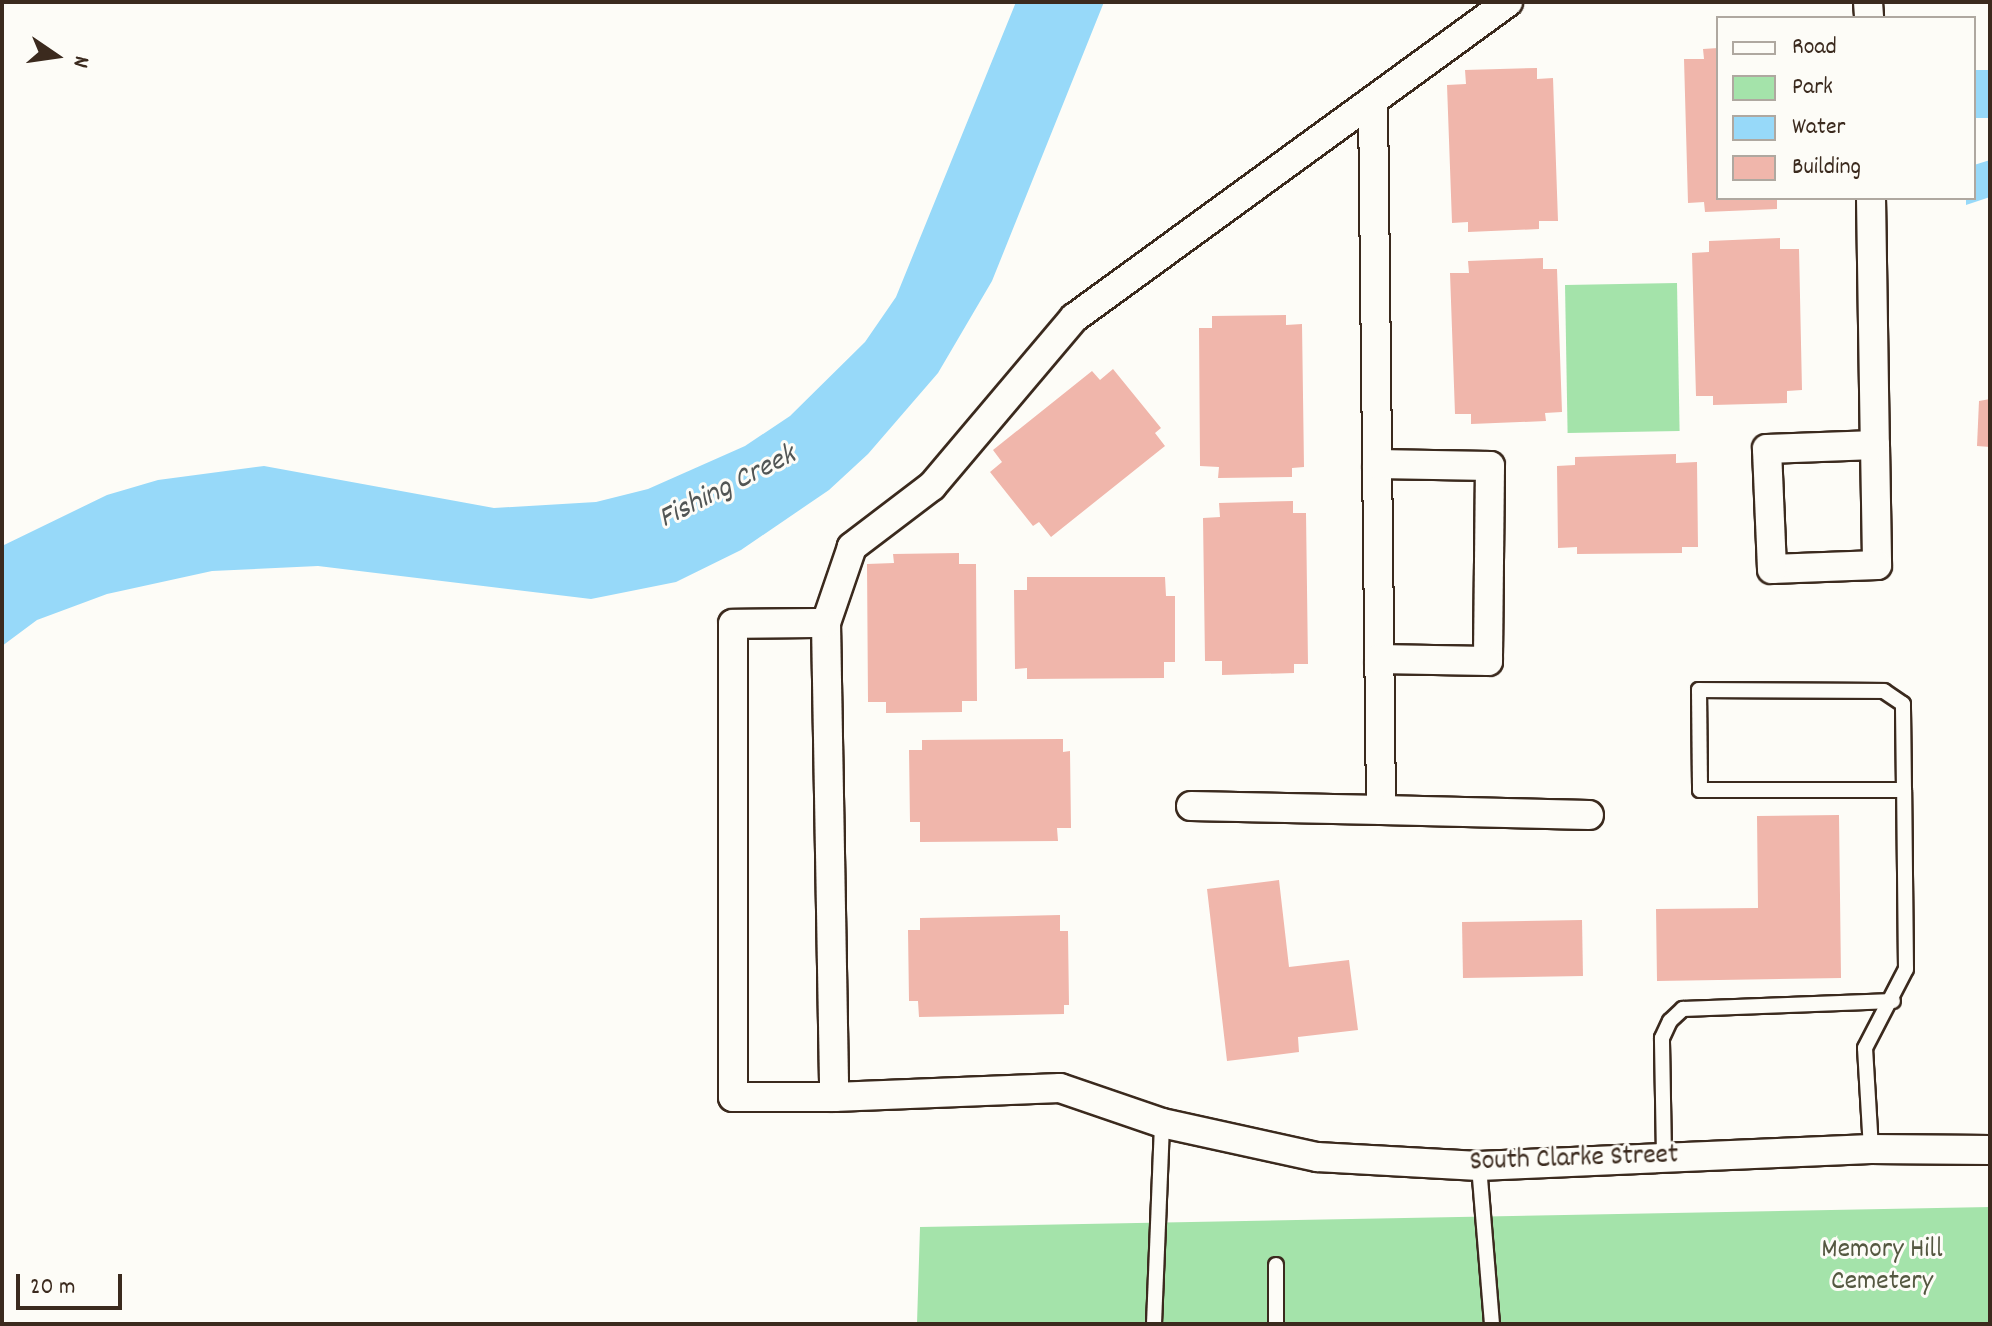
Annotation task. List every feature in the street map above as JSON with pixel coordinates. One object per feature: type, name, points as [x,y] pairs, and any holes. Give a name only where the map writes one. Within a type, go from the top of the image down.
[{"type":"street","points":[[834,1097],[826,623],[852,547],[932,486],[1074,318],[1508,2]]},
{"type":"street","points":[[1373,101],[1381,810]]},
{"type":"street","points":[[1871,200],[1877,565],[1772,569],[1767,449],[1875,445]]},
{"type":"street","points":[[1377,464],[1490,466],[1488,661],[1379,659]]},
{"type":"street","name":"South Clarke Street","points":[[826,623],[733,624],[733,1097],[834,1097],[1060,1088],[1162,1123],[1317,1157],[1479,1166],[1871,1149],[1990,1150]]},
{"type":"street","points":[[1191,806],[1589,815]]},
{"type":"lane","points":[[1871,1149],[1865,1048],[1875,1022],[1893,1001],[1906,969],[1904,790],[1903,704],[1884,691],[1699,690],[1700,790],[1904,790]]},
{"type":"lane","points":[[1664,1156],[1662,1038],[1670,1021],[1683,1009],[1893,1001]]},
{"type":"lane","points":[[1154,1324],[1162,1123]]},
{"type":"lane","points":[[1479,1166],[1492,1324]]},
{"type":"lane","points":[[1276,1265],[1276,1324]]},
{"type":"green space","points":[[1677,283],[1680,431],[1568,433],[1565,285]]},
{"type":"green space","name":"Memory Hill Cemetery","points":[[1990,1207],[1990,1324],[917,1324],[920,1227]]},
{"type":"water","name":"Fishing Creek","points":[[1016,2],[1104,2],[992,281],[938,373],[868,454],[829,490],[741,550],[676,582],[591,599],[318,566],[212,571],[107,594],[37,620],[2,646],[2,546],[107,495],[158,480],[264,466],[494,508],[596,502],[648,489],[745,446],[790,416],[865,342],[896,297]]},
{"type":"water","points":[[1976,70],[1990,70],[1990,118],[1976,118]]},
{"type":"water","points":[[1990,160],[1990,197],[1966,205],[1966,200],[1976,200],[1976,164]]},
{"type":"building","points":[[1716,48],[1716,200],[1777,200],[1777,209],[1705,212],[1704,202],[1688,203],[1684,59],[1704,59],[1703,49]]},
{"type":"building","points":[[1537,68],[1537,79],[1553,78],[1558,221],[1539,221],[1539,229],[1468,232],[1468,222],[1452,223],[1447,85],[1466,84],[1465,70]]},
{"type":"building","points":[[1780,238],[1780,249],[1799,249],[1802,390],[1787,391],[1787,403],[1713,405],[1713,396],[1696,396],[1692,253],[1709,252],[1709,241]]},
{"type":"building","points":[[1543,258],[1543,269],[1557,269],[1562,412],[1545,413],[1546,421],[1471,424],[1471,414],[1455,414],[1450,273],[1469,273],[1468,261]]},
{"type":"building","points":[[1286,315],[1286,325],[1302,324],[1304,467],[1292,468],[1292,477],[1218,478],[1219,467],[1200,466],[1199,328],[1212,328],[1212,316]]},
{"type":"building","points":[[1113,369],[1161,428],[1155,433],[1165,446],[1051,537],[1039,522],[1033,526],[990,472],[1002,462],[993,450],[1092,371],[1100,380]]},
{"type":"building","points":[[1990,399],[1990,447],[1977,446],[1979,401]]},
{"type":"building","points":[[1676,454],[1676,463],[1697,462],[1698,547],[1682,547],[1682,553],[1577,554],[1577,547],[1558,548],[1557,466],[1575,465],[1575,457]]},
{"type":"building","points":[[1293,501],[1293,513],[1306,513],[1308,664],[1294,664],[1294,673],[1222,675],[1222,661],[1205,661],[1203,518],[1220,517],[1219,503]]},
{"type":"building","points":[[959,553],[959,564],[976,564],[977,701],[962,701],[962,712],[886,713],[886,702],[868,702],[867,564],[894,563],[893,554]]},
{"type":"building","points":[[1027,577],[1165,577],[1166,596],[1175,596],[1175,662],[1164,662],[1164,678],[1027,679],[1027,668],[1015,669],[1014,590],[1027,590]]},
{"type":"building","points":[[1063,739],[1063,752],[1070,751],[1071,828],[1057,828],[1058,841],[920,842],[920,822],[910,822],[909,750],[922,750],[922,740]]},
{"type":"building","points":[[1839,815],[1841,978],[1657,981],[1656,909],[1758,908],[1757,816]]},
{"type":"building","points":[[1279,880],[1289,967],[1349,960],[1358,1030],[1298,1037],[1299,1052],[1227,1061],[1207,889]]},
{"type":"building","points":[[1060,915],[1060,931],[1068,931],[1069,1005],[1064,1005],[1064,1014],[919,1017],[918,1001],[909,1001],[908,930],[920,930],[920,918]]},
{"type":"building","points":[[1582,920],[1583,976],[1463,978],[1462,922]]}]
